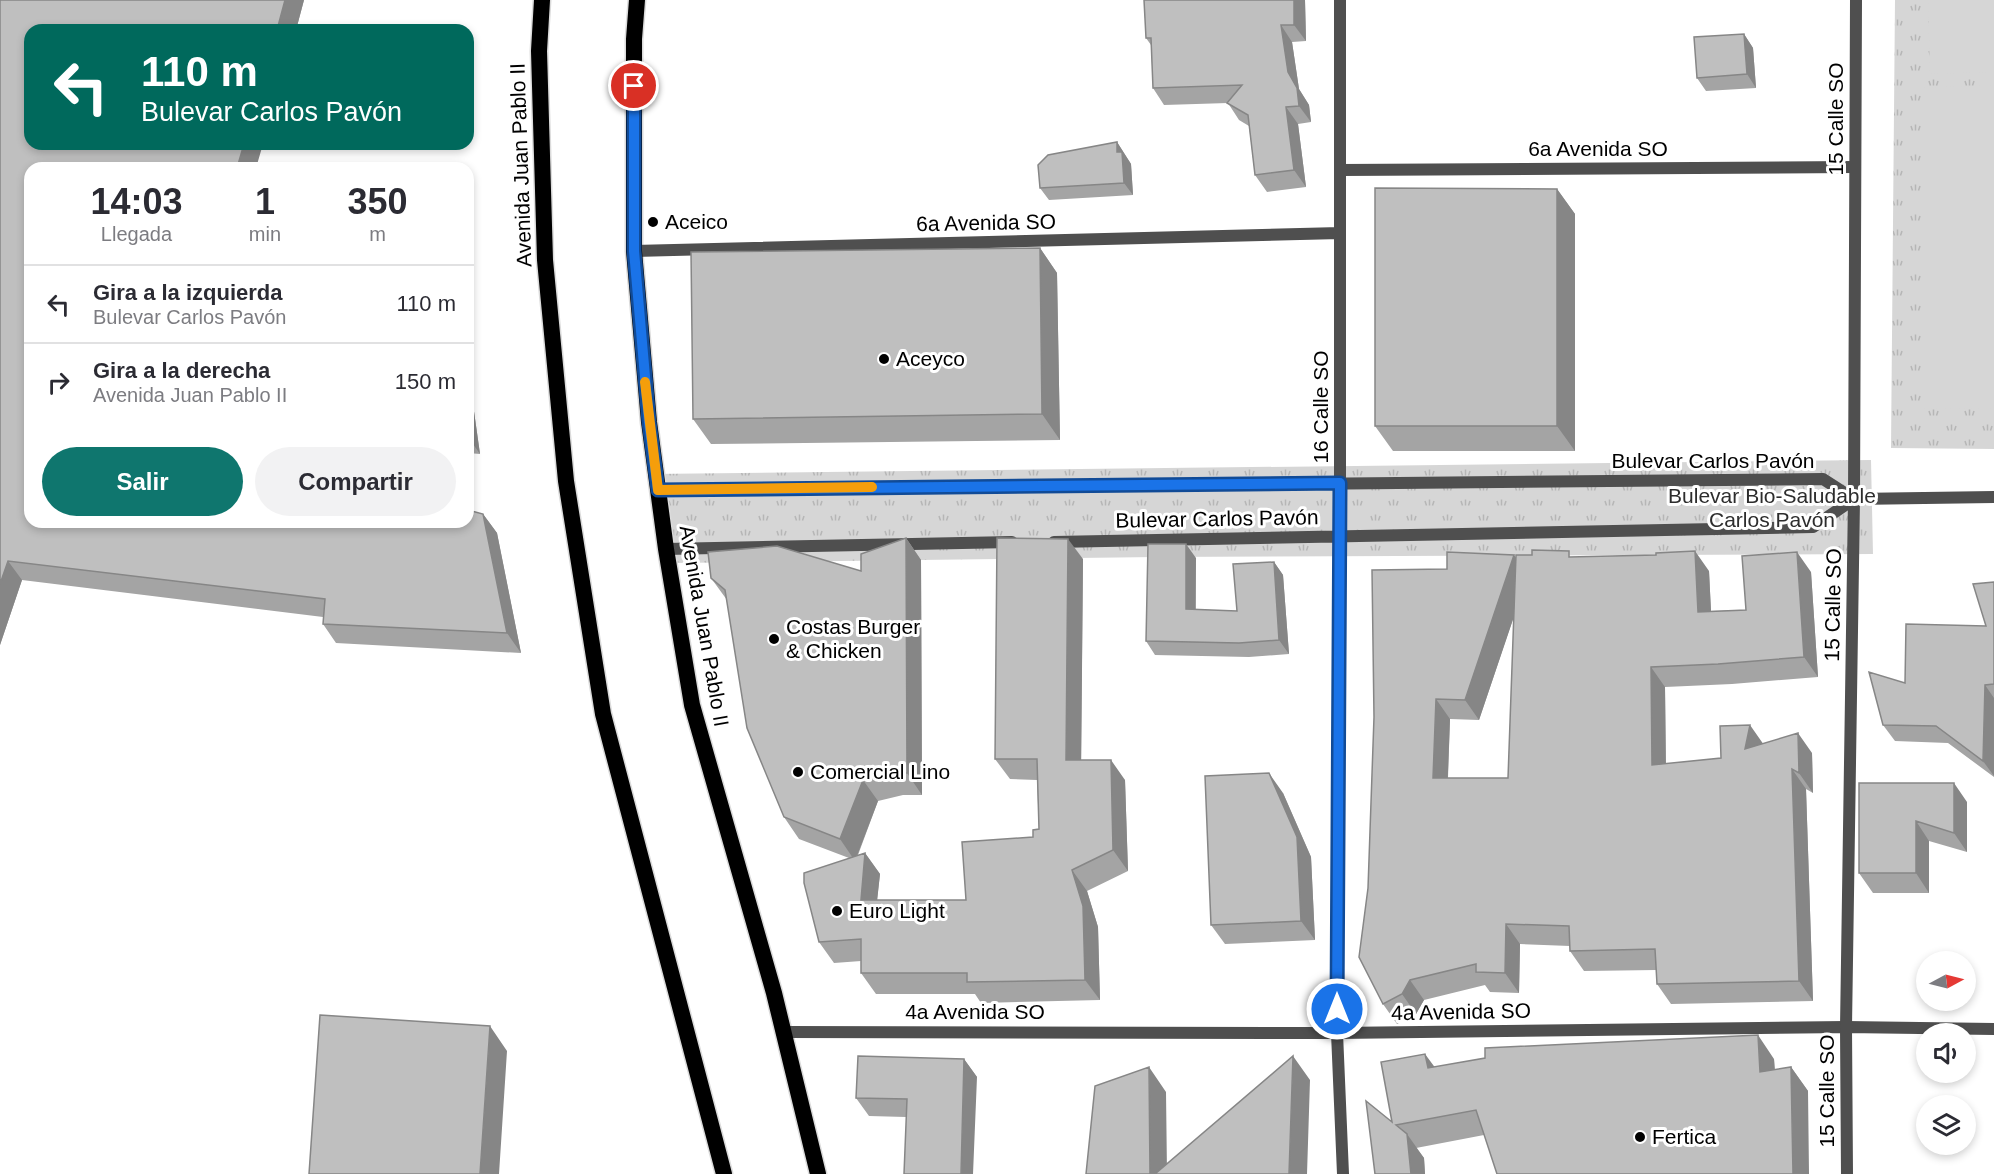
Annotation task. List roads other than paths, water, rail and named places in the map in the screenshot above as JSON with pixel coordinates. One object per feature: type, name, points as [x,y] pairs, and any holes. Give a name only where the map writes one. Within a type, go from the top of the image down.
[{"type":"highway","name":"Avenida Juan Pablo II","points":[[542,0],[539,51],[545,260],[570,504],[603,714],[724,1174]]},
{"type":"highway","name":"Avenida Juan Pablo II","points":[[637,0],[634,39],[634,251],[649,422],[666,549],[692,705],[784,1032],[818,1174]]},
{"type":"street","name":"16 Calle SO","points":[[1340,0],[1337,1033],[1343,1174]]},
{"type":"street","name":"15 Calle SO","points":[[1847,1174],[1846,1027],[1854,499],[1856,0]]},
{"type":"street","name":"6a Avenida SO","points":[[1340,170],[1855,167]]},
{"type":"street","name":"6a Avenida SO","points":[[634,251],[1340,233]]},
{"type":"street","name":"Bulevar Carlos Pavón","points":[[658,490],[1823,479],[1854,499],[1813,527],[1044,542]]},
{"type":"street","points":[[1854,499],[1994,498]]},
{"type":"street","points":[[666,549],[1020,542]]},
{"type":"street","name":"4a Avenida SO","points":[[784,1032],[1337,1033],[1846,1027],[1994,1029]]},
{"type":"place","name":"Aceico","points":[[653,222]]},
{"type":"place","name":"Aceyco","points":[[884,359]]},
{"type":"place","name":"Costas Burger & Chicken","points":[[774,639]]},
{"type":"place","name":"Comercial Lino","points":[[798,772]]},
{"type":"place","name":"Euro Light","points":[[837,911]]},
{"type":"place","name":"Fertica","points":[[1640,1137]]},
{"type":"park label","name":"Bulevar Bio-Saludable Carlos Pavón","points":[[1772,508]]}]
